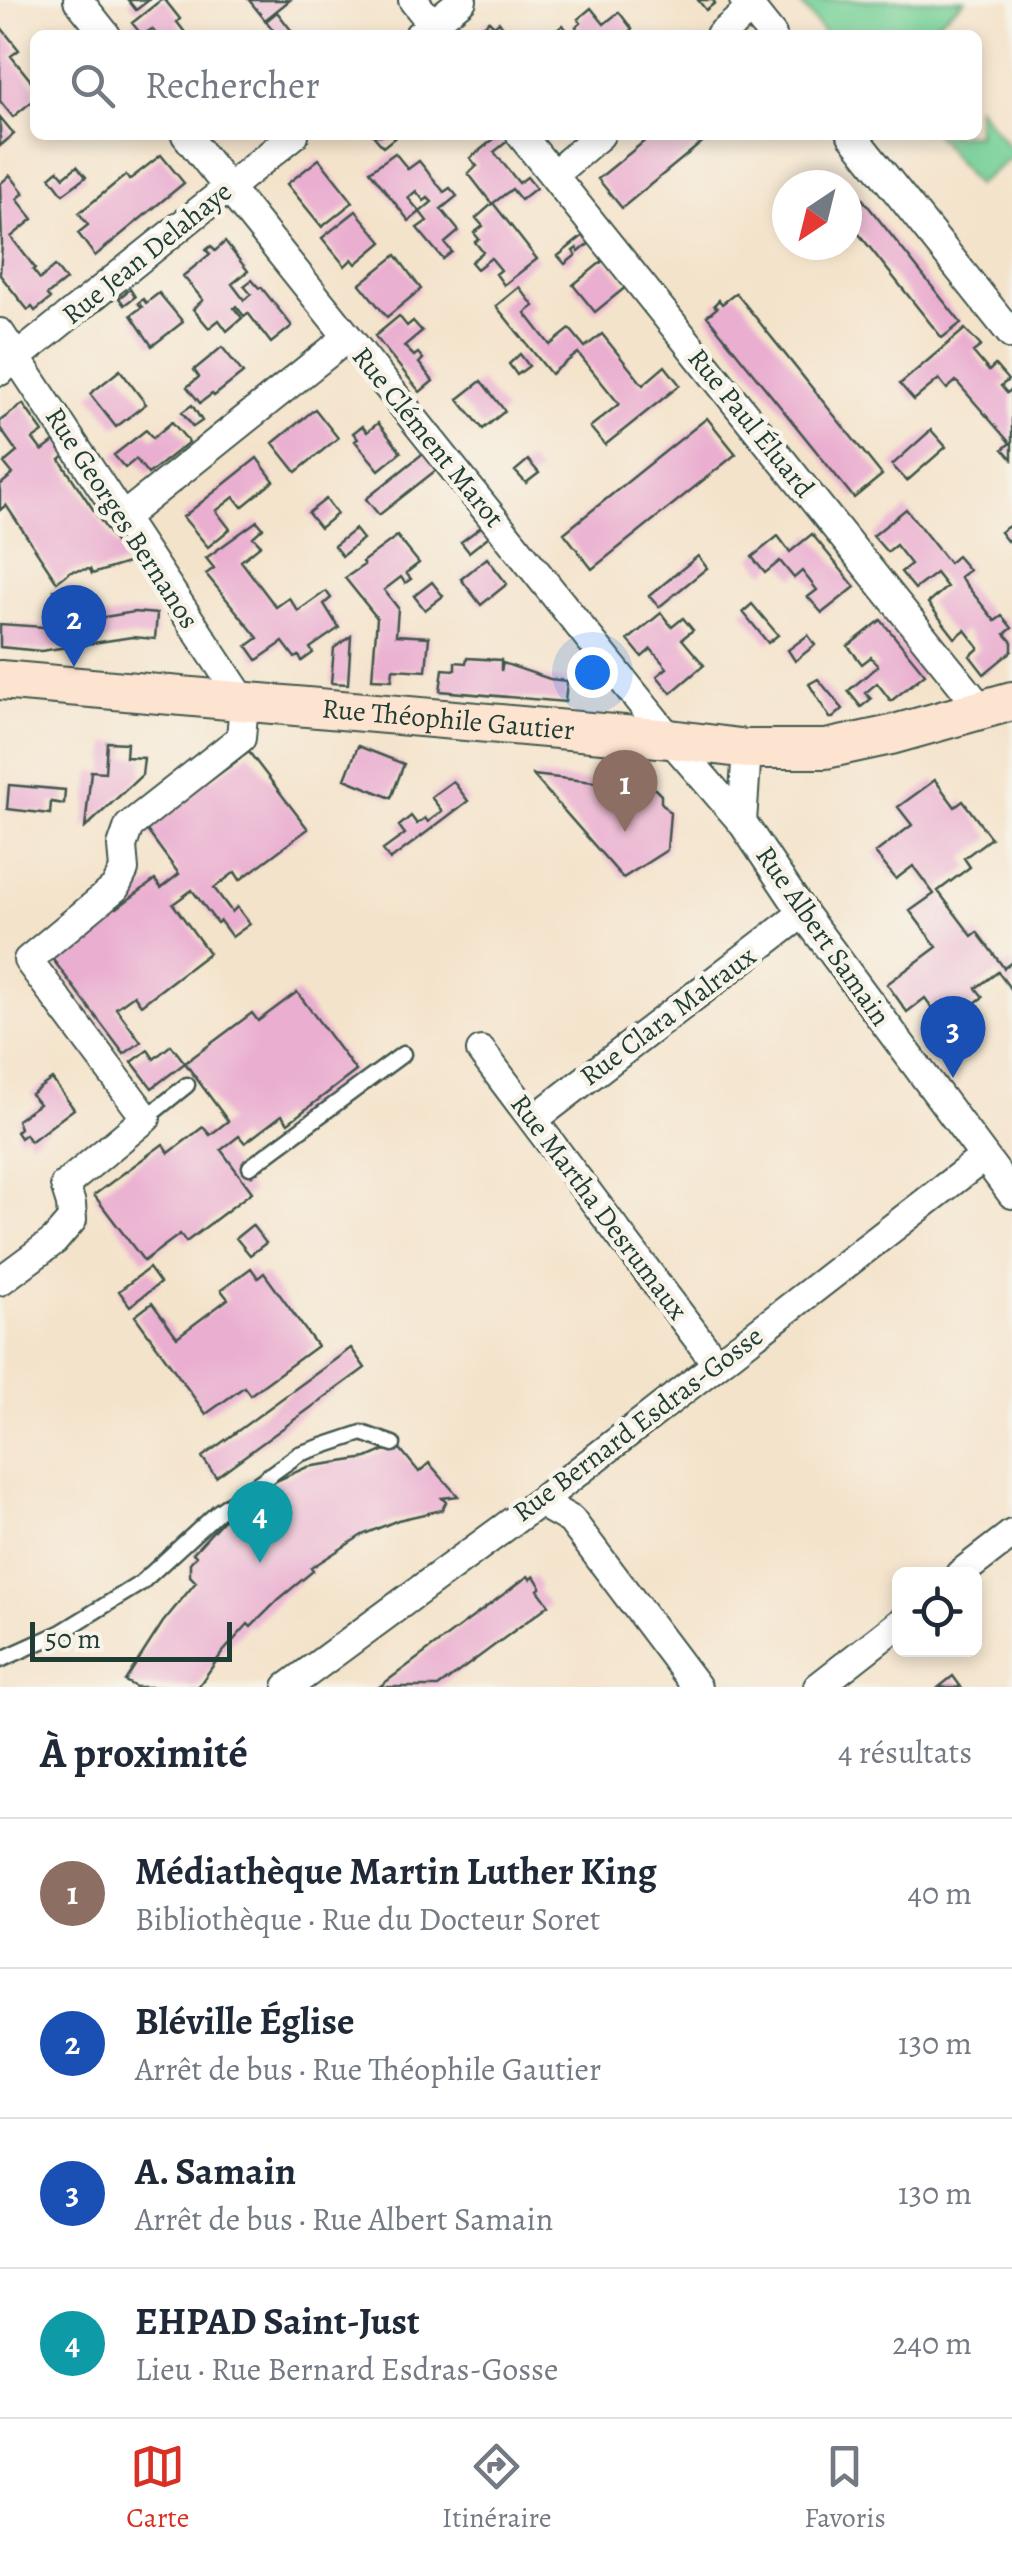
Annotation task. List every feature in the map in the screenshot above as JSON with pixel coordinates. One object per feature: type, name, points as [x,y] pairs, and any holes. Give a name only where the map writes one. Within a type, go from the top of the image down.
[{"type":"street","points":[[78,0],[102,30]]},
{"type":"street","points":[[413,0],[430,30]]},
{"type":"street","points":[[432,30],[462,0]]},
{"type":"street","points":[[724,30],[747,4],[768,30]]},
{"type":"street","name":"Rue Clément Marot","points":[[190,140],[670,739],[742,822]]},
{"type":"street","name":"Rue Jean Delahaye","points":[[8,364],[288,140]]},
{"type":"street","name":"Rue Paul Éluard","points":[[525,140],[997,706]]},
{"type":"street","points":[[552,175],[594,140]]},
{"type":"street","points":[[856,140],[1012,334]]},
{"type":"street","name":"Rue Georges Bernanos","points":[[0,333],[8,364],[122,518],[244,702]]},
{"type":"street","points":[[122,518],[348,337]]},
{"type":"street","name":"Rue Théophile Gautier","points":[[0,680],[747,748],[826,748],[997,706]]},
{"type":"street","points":[[0,1281],[54,1241],[72,1220],[65,1185],[146,1118],[28,960],[116,888],[124,870],[122,846],[129,826],[241,738],[244,702]]},
{"type":"street","points":[[742,822],[747,748]]},
{"type":"street","name":"Rue Albert Samain","points":[[742,822],[803,913],[1012,1194]]},
{"type":"street","name":"Rue Clara Malraux","points":[[533,1120],[803,913]]},
{"type":"street","name":"Rue Martha Desrumaux","points":[[482,1051],[717,1364]]},
{"type":"street","name":"Rue Bernard Esdras-Gosse","points":[[288,1687],[539,1502],[984,1157]]},
{"type":"street","points":[[539,1502],[570,1520],[697,1687]]},
{"type":"street","points":[[969,1567],[1012,1534]]},
{"type":"street","points":[[818,1687],[892,1628]]},
{"type":"lane","points":[[250,1167],[403,1054]]},
{"type":"lane","points":[[146,1118],[188,1085]]},
{"type":"lane","points":[[0,1660],[60,1633],[141,1583],[218,1512],[299,1454],[362,1433],[392,1444]]},
{"type":"green space","points":[[798,0],[965,0],[927,30],[822,30]]},
{"type":"green space","points":[[982,113],[1012,151],[1012,157],[976,185],[940,140],[982,140]]},
{"type":"building","points":[[128,0],[149,0],[136,10]]},
{"type":"building","points":[[165,0],[183,30],[138,30],[132,23]]},
{"type":"building","points":[[249,0],[290,0],[265,20]]},
{"type":"building","points":[[698,0],[713,0],[715,3],[706,10]]},
{"type":"building","points":[[591,8],[604,24],[619,12],[632,29],[578,30],[578,19]]},
{"type":"building","points":[[277,12],[291,30],[273,30],[266,21]]},
{"type":"building","points":[[489,21],[494,26],[499,22],[506,30],[479,30]]},
{"type":"building","points":[[0,26],[19,50],[11,56],[30,80],[30,103],[13,117],[0,101]]},
{"type":"building","points":[[0,117],[14,134],[0,146]]},
{"type":"building","points":[[493,140],[509,140],[494,152],[519,183],[527,177],[536,188],[521,200],[512,189],[492,204],[468,173],[477,166],[470,158]]},
{"type":"building","points":[[646,140],[705,140],[622,208],[598,179]]},
{"type":"building","points":[[395,153],[408,169],[419,161],[444,192],[450,188],[457,196],[441,209],[459,231],[445,243],[452,252],[443,259],[417,228],[427,221],[420,212],[409,221],[370,171]],"holes":[[[416,191],[424,201],[428,198],[432,202],[420,212],[408,198]]]},
{"type":"building","points":[[161,155],[184,183],[95,256],[78,233],[88,225],[79,213],[126,175],[129,180]]},
{"type":"building","points":[[319,159],[353,202],[322,227],[287,184]]},
{"type":"building","points":[[77,166],[86,177],[63,194],[50,177],[58,170],[64,177]]},
{"type":"building","points":[[10,175],[24,193],[17,199],[33,219],[11,237],[40,279],[55,266],[66,280],[35,311],[32,307],[28,310],[0,275],[0,184]]},
{"type":"building","points":[[862,198],[961,323],[942,338],[862,238]]},
{"type":"building","points":[[493,203],[537,259],[504,285],[496,274],[501,270],[491,258],[477,269],[471,262],[483,252],[475,242],[479,239],[474,233],[483,226],[476,218]]},
{"type":"building","points":[[356,211],[382,242],[356,264],[352,259],[345,266],[322,238]]},
{"type":"building","points":[[585,234],[591,242],[579,252],[577,248],[573,251],[576,255],[565,264],[558,256]]},
{"type":"building","points":[[225,242],[248,271],[232,284],[244,300],[251,294],[244,286],[252,280],[292,326],[271,343],[248,313],[244,316],[236,306],[242,318],[227,331],[219,320],[209,328],[193,309],[203,300],[183,276],[210,254],[206,250],[211,246],[215,251]]},
{"type":"building","points":[[396,255],[421,289],[387,317],[360,284]]},
{"type":"building","points":[[605,259],[627,286],[595,312],[573,285]]},
{"type":"building","points":[[519,287],[534,306],[525,313],[550,345],[570,329],[585,347],[602,334],[643,385],[665,366],[680,385],[605,445],[590,427],[619,404],[578,353],[551,374],[496,306]]},
{"type":"building","points":[[130,289],[135,297],[124,305],[119,298]]},
{"type":"building","points":[[159,293],[183,322],[152,346],[131,315],[142,307],[138,303],[143,299],[146,303]]},
{"type":"building","points":[[736,293],[882,475],[854,498],[707,316],[717,308],[714,305],[719,300],[722,304]]},
{"type":"building","points":[[399,316],[407,326],[413,321],[422,331],[404,346],[423,359],[419,363],[433,381],[420,392],[375,336]]},
{"type":"building","points":[[965,329],[981,346],[973,352],[989,371],[995,365],[1008,380],[1001,386],[1007,393],[1012,389],[1012,459],[1003,449],[1010,443],[956,381],[947,389],[939,379],[914,400],[900,384]]},
{"type":"building","points":[[222,347],[243,373],[200,403],[187,387],[199,377],[194,370]]},
{"type":"building","points":[[520,354],[529,366],[517,375],[509,364]]},
{"type":"building","points":[[120,370],[146,404],[116,427],[90,394]]},
{"type":"building","points":[[481,381],[505,411],[483,429],[458,399]]},
{"type":"building","points":[[23,404],[43,432],[33,439],[42,451],[62,436],[71,451],[60,460],[117,545],[132,540],[144,558],[92,574],[90,569],[71,571],[57,582],[6,505],[0,510],[0,485],[13,474],[4,463],[17,452],[0,428],[0,421]]},
{"type":"building","points":[[192,405],[202,421],[193,427],[182,412]]},
{"type":"building","points":[[315,409],[338,438],[296,472],[273,443]]},
{"type":"building","points":[[707,418],[736,454],[592,569],[564,533]]},
{"type":"building","points":[[172,422],[189,442],[148,474],[136,459],[125,468],[114,455],[146,430],[153,438]]},
{"type":"building","points":[[378,423],[401,452],[379,470],[353,433],[362,426],[367,432]]},
{"type":"building","points":[[931,430],[946,447],[907,481],[892,465]]},
{"type":"building","points":[[426,451],[440,467],[379,515],[366,499]]},
{"type":"building","points":[[257,458],[274,481],[242,507],[234,497],[216,511],[230,529],[208,547],[183,517]]},
{"type":"building","points":[[528,460],[539,473],[526,483],[515,471]]},
{"type":"building","points":[[326,499],[337,514],[320,528],[308,513]]},
{"type":"building","points":[[906,509],[949,563],[957,556],[969,570],[960,577],[995,621],[1002,616],[1012,628],[1005,634],[1012,642],[1012,651],[984,674],[970,656],[979,648],[965,630],[955,638],[928,603],[947,587],[936,573],[915,589],[901,572],[911,564],[896,545],[887,552],[873,536]]},
{"type":"building","points":[[257,521],[263,528],[253,537],[261,545],[241,561],[276,607],[289,598],[298,611],[326,591],[331,598],[324,604],[339,628],[310,648],[313,653],[302,661],[283,642],[257,660],[247,646],[258,638],[206,574],[214,568],[206,558]]},
{"type":"building","points":[[485,524],[493,533],[469,552],[461,542]]},
{"type":"building","points":[[1009,526],[1012,537],[1007,541],[1000,532]]},
{"type":"building","points":[[355,529],[363,539],[342,556],[334,546]]},
{"type":"building","points":[[812,534],[855,587],[822,613],[808,597],[817,590],[802,571],[794,578],[780,561],[765,573],[752,557],[778,536],[790,552]]},
{"type":"building","points":[[397,536],[419,563],[406,573],[411,579],[405,583],[401,577],[384,590],[398,608],[396,635],[429,637],[426,671],[393,669],[392,680],[372,679],[377,618],[345,578]]},
{"type":"building","points":[[698,556],[707,568],[659,607],[649,596]]},
{"type":"building","points":[[487,558],[507,584],[481,605],[461,579]]},
{"type":"building","points":[[432,582],[443,596],[425,610],[414,596]]},
{"type":"building","points":[[73,587],[75,599],[84,597],[87,620],[134,612],[157,614],[155,639],[132,637],[41,651],[0,647],[0,624],[44,627],[71,623],[67,602],[57,604],[54,590]]},
{"type":"building","points":[[752,604],[778,635],[768,643],[743,612]]},
{"type":"building","points":[[661,613],[672,627],[683,618],[693,630],[682,639],[704,665],[671,693],[657,676],[667,668],[651,649],[642,657],[628,640]]},
{"type":"building","points":[[881,620],[925,674],[891,701],[877,683],[865,693],[871,699],[861,707],[848,691],[878,666],[871,657],[862,664],[848,646]]},
{"type":"building","points":[[808,635],[815,645],[795,661],[788,650]]},
{"type":"building","points":[[351,636],[348,684],[331,683],[334,648]]},
{"type":"building","points":[[467,658],[501,660],[501,671],[503,663],[567,681],[565,702],[440,691],[443,669],[455,670],[455,662],[466,663]]},
{"type":"building","points":[[818,679],[843,709],[833,718],[809,684]]},
{"type":"building","points":[[107,742],[127,743],[126,757],[144,758],[142,775],[85,828],[91,771],[105,772]]},
{"type":"building","points":[[358,746],[404,764],[391,798],[345,779]]},
{"type":"building","points":[[249,752],[308,829],[240,880],[235,872],[214,888],[232,912],[237,907],[250,924],[232,937],[192,890],[173,904],[209,953],[141,1005],[134,995],[116,1008],[141,1042],[124,1054],[45,949],[111,899],[117,908],[155,880],[161,888],[179,874],[140,821],[205,772],[211,780]]},
{"type":"building","points":[[533,775],[655,789],[670,813],[667,850],[623,878]]},
{"type":"building","points":[[935,780],[955,807],[963,801],[991,838],[964,858],[970,867],[938,891],[972,936],[977,932],[1004,968],[1012,962],[1012,991],[998,972],[976,988],[983,997],[945,1025],[925,998],[907,1012],[887,984],[937,947],[910,911],[934,894],[913,866],[896,879],[875,853],[912,825],[898,807]]},
{"type":"building","points":[[453,781],[468,801],[390,860],[383,850],[405,834],[399,826],[411,816],[417,824],[425,818],[428,822],[442,811],[431,797]]},
{"type":"building","points":[[9,785],[65,790],[64,804],[51,802],[50,814],[7,809]]},
{"type":"building","points":[[297,992],[356,1071],[288,1123],[282,1115],[245,1143],[239,1136],[221,1150],[252,1192],[186,1242],[180,1234],[144,1261],[94,1195],[163,1144],[169,1153],[203,1127],[210,1135],[228,1121],[185,1063],[252,1013],[258,1021]]},
{"type":"building","points":[[171,1045],[185,1063],[152,1088],[132,1062],[148,1050],[154,1059]]},
{"type":"building","points":[[52,1079],[74,1109],[30,1142],[25,1134],[20,1138],[17,1120],[39,1104],[31,1094]]},
{"type":"building","points":[[252,1225],[266,1243],[250,1255],[236,1238]]},
{"type":"building","points":[[149,1268],[160,1283],[130,1306],[119,1291]]},
{"type":"building","points":[[251,1268],[258,1278],[264,1273],[317,1346],[250,1395],[244,1387],[206,1414],[135,1316],[152,1303],[177,1337],[228,1299],[221,1290]]},
{"type":"building","points":[[351,1348],[365,1368],[216,1477],[202,1457]]},
{"type":"building","points":[[397,1445],[419,1472],[429,1463],[458,1496],[442,1498],[446,1502],[442,1510],[398,1520],[362,1535],[311,1568],[313,1571],[251,1627],[248,1624],[198,1687],[136,1687],[125,1681],[163,1622],[196,1582],[190,1576],[190,1563],[196,1556],[193,1553],[252,1494],[255,1497],[276,1481],[307,1467],[367,1458]]},
{"type":"building","points":[[528,1576],[534,1576],[549,1605],[438,1687],[379,1687]]},
{"type":"building","points":[[953,1676],[961,1687],[939,1687]]},
{"type":"place","name":"Bléville Église","points":[[74,667]]},
{"type":"place","name":"Médiathèque Martin Luther King","points":[[625,832]]},
{"type":"place","name":"A. Samain","points":[[953,1078]]},
{"type":"place","name":"EHPAD Saint-Just","points":[[260,1563]]}]
